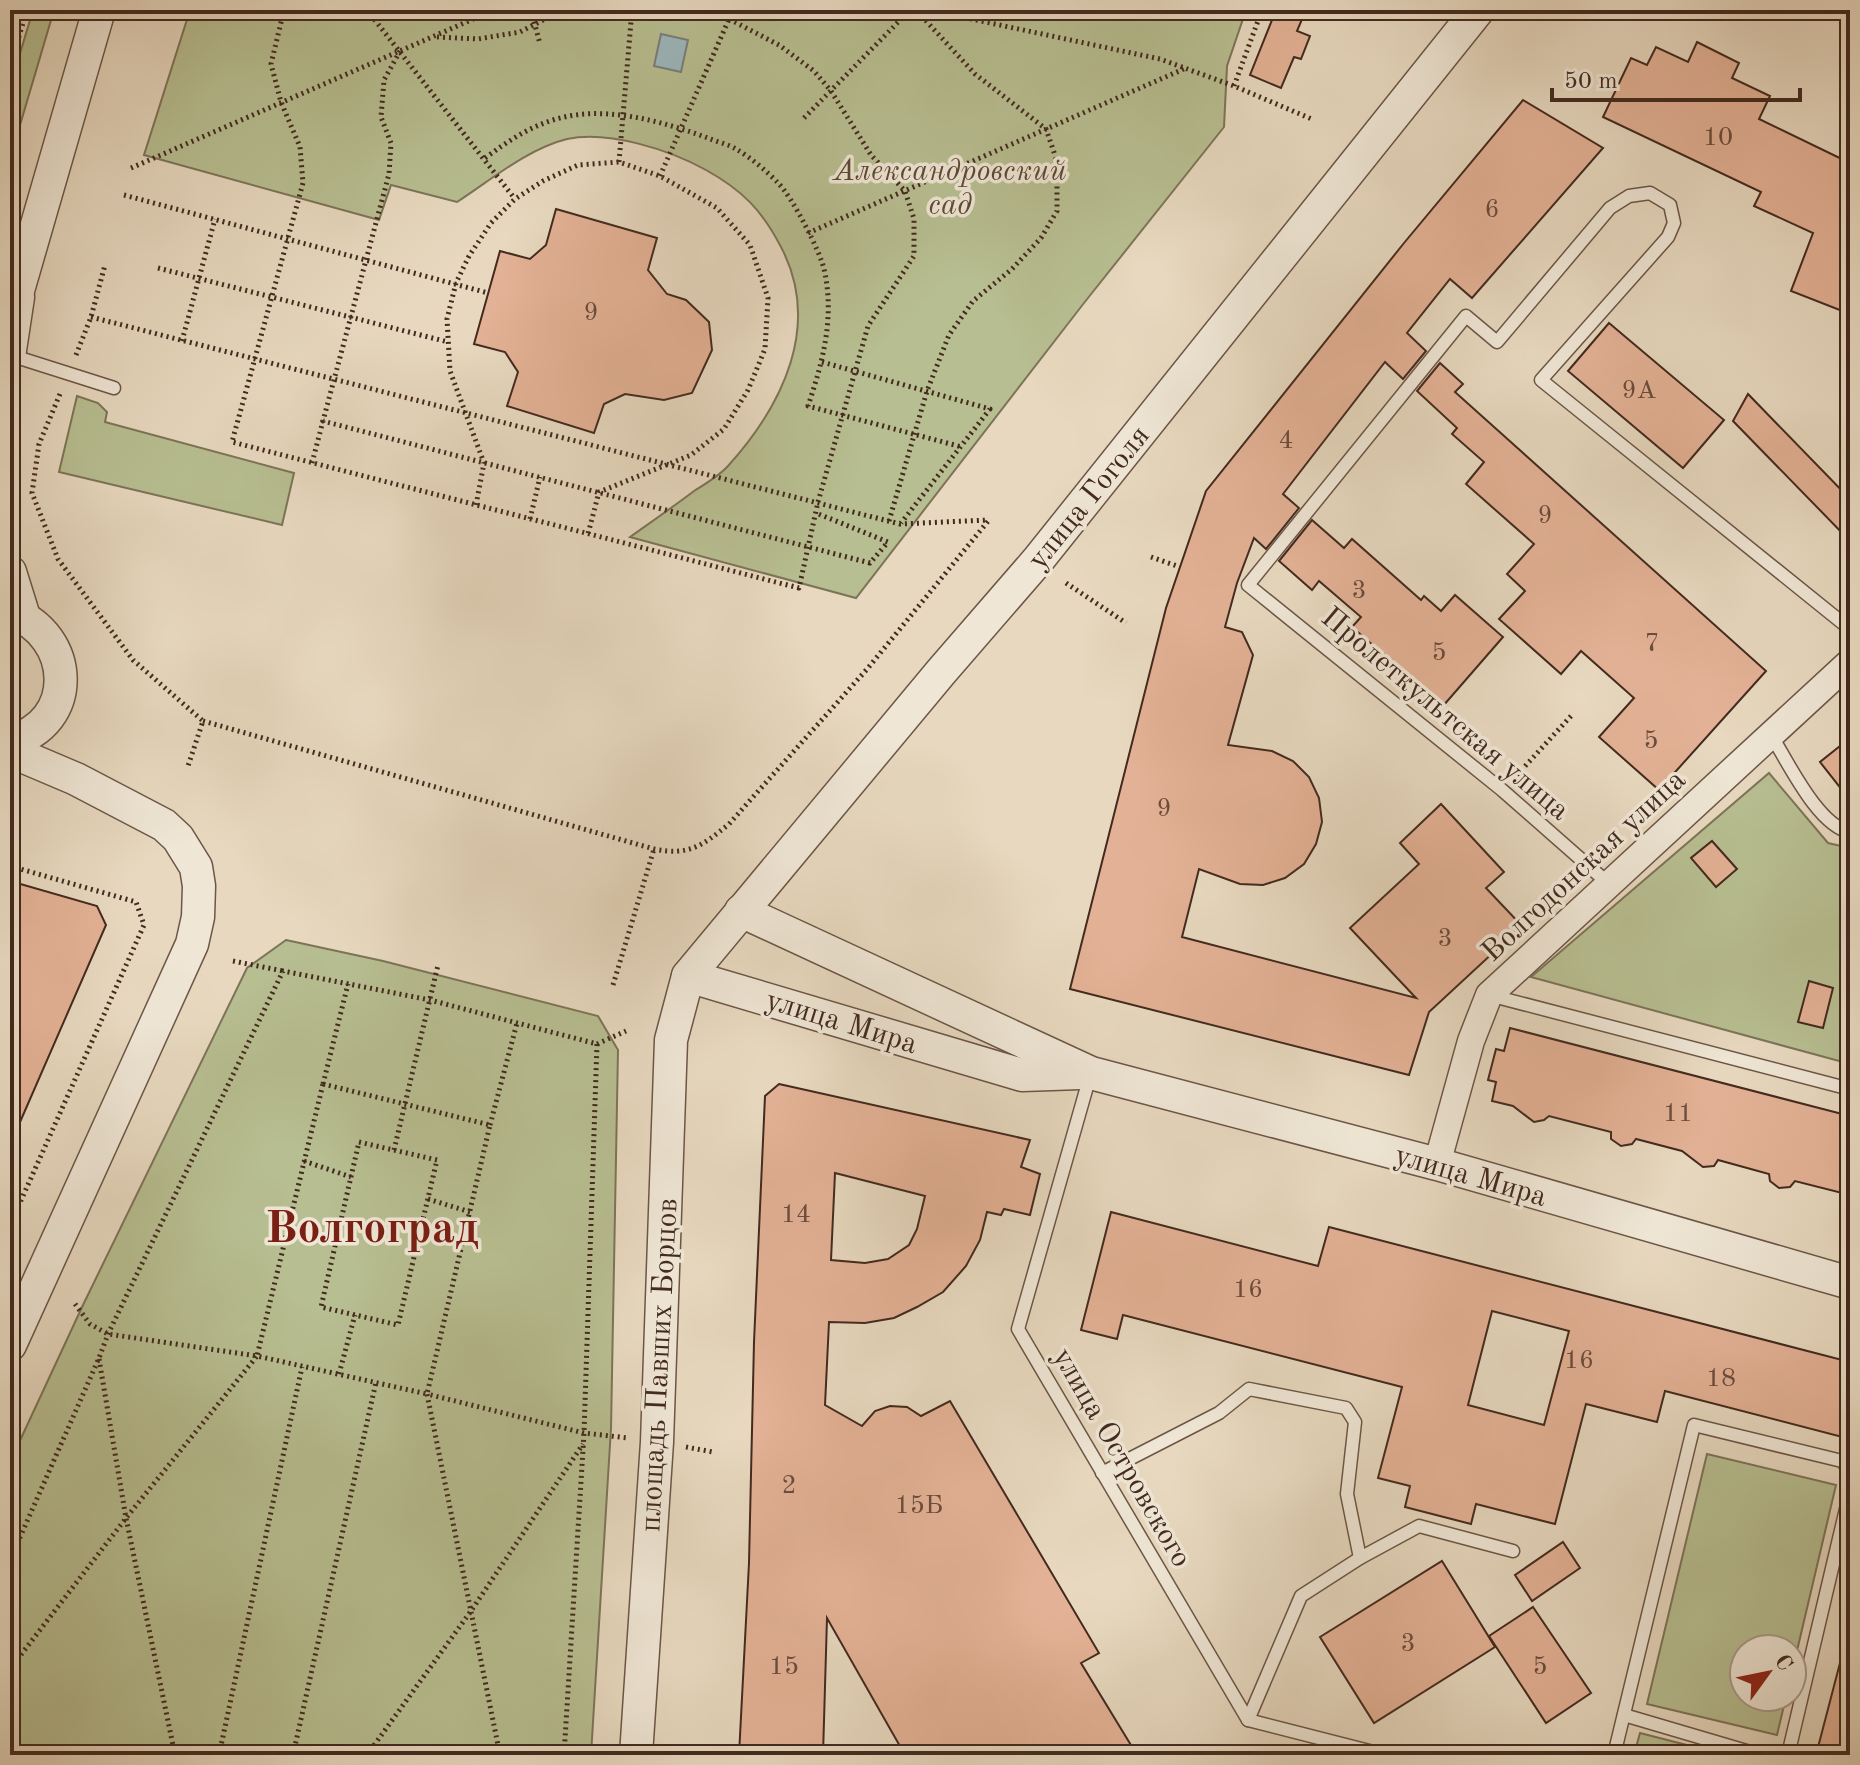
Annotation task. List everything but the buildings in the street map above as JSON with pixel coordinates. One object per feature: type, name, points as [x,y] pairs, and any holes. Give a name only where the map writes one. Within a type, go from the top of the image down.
[{"type":"street","points":[[10,352],[12,310],[99,10]]},
{"type":"street","name":"улица Гоголя","points":[[688,976],[1038,560],[1478,10]]},
{"type":"street","points":[[10,572],[17,615],[36,625],[54,646],[59,660],[60,687],[56,701],[41,724],[23,737],[10,741]]},
{"type":"street","name":"Волгодонская улица","points":[[1437,1164],[1471,1041],[1489,995],[1850,662]]},
{"type":"street","points":[[10,751],[76,779],[164,825],[188,851],[196,867],[199,886],[198,917],[192,944],[17,1312],[10,1345]]},
{"type":"street","name":"улица Мира","points":[[741,911],[1091,1073],[1437,1164],[1850,1283]]},
{"type":"street","name":"улица Мира","points":[[688,976],[1022,1075],[1091,1073]]},
{"type":"street","name":"площадь Павших Борцов","points":[[636,1755],[657,1442],[671,1040],[688,976]]},
{"type":"lane","name":"Пролеткультская улица","points":[[1609,884],[1502,790],[1248,585],[1466,316],[1497,342],[1610,208],[1629,196],[1650,193],[1670,205],[1674,223],[1668,237],[1541,380],[1850,629]]},
{"type":"lane","points":[[10,352],[114,388]]},
{"type":"lane","points":[[1771,735],[1812,801],[1840,830],[1850,832]]},
{"type":"lane","points":[[1489,995],[1850,1089]]},
{"type":"lane","name":"улица Островского","points":[[1091,1073],[1018,1329],[1248,1720]]},
{"type":"lane","points":[[1102,1473],[1219,1413],[1249,1389],[1346,1408],[1355,1422],[1347,1494],[1360,1558]]},
{"type":"lane","points":[[1614,1755],[1694,1425],[1842,1461],[1850,1471]]},
{"type":"lane","points":[[1788,1755],[1850,1492]]},
{"type":"lane","points":[[1385,1755],[1248,1720],[1301,1596],[1360,1558],[1419,1526],[1513,1551]]},
{"type":"lane","points":[[1624,1715],[1760,1755]]},
{"type":"path","points":[[10,66],[27,10]]},
{"type":"path","points":[[284,10],[271,64],[281,102],[300,147],[303,183],[257,360],[232,442],[799,588],[818,502],[868,326],[914,256],[914,219],[905,191],[871,155],[831,91],[814,71],[779,45],[729,19],[684,10]]},
{"type":"path","points":[[367,10],[515,199]]},
{"type":"path","points":[[131,168],[494,10]]},
{"type":"path","points":[[531,10],[540,44]]},
{"type":"path","points":[[433,36],[478,39],[520,32],[562,10]]},
{"type":"path","points":[[619,162],[632,10]]},
{"type":"path","points":[[660,176],[733,10]]},
{"type":"path","points":[[804,118],[910,10]]},
{"type":"path","points":[[889,521],[927,391],[949,335],[973,301],[1022,259],[1041,238],[1057,211],[1057,161],[1046,129],[975,74],[916,10]]},
{"type":"path","points":[[929,10],[1160,59],[1314,120]]},
{"type":"path","points":[[1234,86],[1262,10]]},
{"type":"path","points":[[312,463],[389,174],[391,143],[381,117],[384,80],[400,51]]},
{"type":"path","points":[[808,233],[1186,68]]},
{"type":"path","points":[[485,158],[519,134],[556,119],[623,115],[680,128],[736,149],[780,184],[824,268],[829,325],[822,362],[808,406],[962,447]]},
{"type":"path","points":[[476,505],[484,463],[450,371],[447,319],[456,283],[491,223],[515,199],[543,181],[578,165],[619,162],[660,176],[717,208],[750,245],[768,298],[765,349],[748,390],[724,429],[691,455],[599,492]]},
{"type":"path","points":[[124,195],[488,293]]},
{"type":"path","points":[[182,341],[215,219]]},
{"type":"path","points":[[91,317],[900,524],[989,520],[868,668],[729,824],[706,843],[677,853],[203,721],[133,660],[58,559],[32,493],[39,444],[91,317],[105,265]]},
{"type":"path","points":[[158,268],[448,342]]},
{"type":"path","points":[[822,362],[990,409],[900,524]]},
{"type":"path","points":[[323,421],[870,563],[888,542],[816,513]]},
{"type":"path","points":[[530,519],[540,477]]},
{"type":"path","points":[[588,534],[599,492]]},
{"type":"path","points":[[1151,557],[1180,567]]},
{"type":"path","points":[[1066,583],[1126,623]]},
{"type":"path","points":[[1502,790],[1571,716]]},
{"type":"path","points":[[187,769],[203,721]]},
{"type":"path","points":[[613,985],[654,849]]},
{"type":"path","points":[[10,866],[136,902],[144,925],[10,1225]]},
{"type":"path","points":[[233,961],[430,1000],[597,1044],[626,1031]]},
{"type":"path","points":[[394,1150],[438,965]]},
{"type":"path","points":[[10,1560],[108,1334],[283,971]]},
{"type":"path","points":[[10,1669],[126,1518],[257,1356],[348,984]]},
{"type":"path","points":[[500,1755],[427,1394],[517,1023]]},
{"type":"path","points":[[564,1755],[584,1433],[597,1044]]},
{"type":"path","points":[[323,1084],[490,1125]]},
{"type":"path","points":[[359,1142],[394,1150],[437,1160],[398,1325],[321,1307],[359,1142]]},
{"type":"path","points":[[304,1161],[351,1177]]},
{"type":"path","points":[[428,1199],[470,1212]]},
{"type":"path","points":[[75,1304],[90,1324],[108,1334],[257,1356],[584,1433],[657,1442]]},
{"type":"path","points":[[339,1374],[355,1315]]},
{"type":"path","points":[[99,1358],[126,1518],[175,1755]]},
{"type":"path","points":[[219,1755],[302,1367]]},
{"type":"path","points":[[293,1755],[376,1382]]},
{"type":"path","points":[[367,1755],[471,1611],[583,1443]]},
{"type":"green space","points":[[33,10],[54,10],[10,159],[10,87]]},
{"type":"green space","name":"Александровский сад","points":[[190,10],[1246,10],[1227,66],[1224,127],[856,598],[630,537],[728,466],[765,417],[790,363],[797,334],[798,306],[793,276],[774,234],[741,193],[706,170],[675,155],[620,140],[583,137],[567,139],[538,150],[457,202],[391,185],[379,220],[144,155]]},
{"type":"green space","points":[[77,396],[98,403],[107,412],[105,422],[294,473],[282,525],[59,472]]},
{"type":"green space","points":[[1769,773],[1828,843],[1850,848],[1850,1064],[1531,977]]},
{"type":"green space","points":[[286,940],[383,961],[598,1016],[618,1050],[611,1428],[591,1755],[10,1755],[10,1462],[247,968]]},
{"type":"green space","points":[[1707,1454],[1836,1485],[1801,1633],[1728,1633],[1728,1713],[1782,1713],[1777,1735],[1647,1704]]},
{"type":"green space","points":[[1640,1733],[1726,1755],[1634,1755]]},
{"type":"water","points":[[661,34],[688,40],[681,72],[654,66]]},
{"type":"district","name":"Волгоград","points":[[372,1226]]}]
